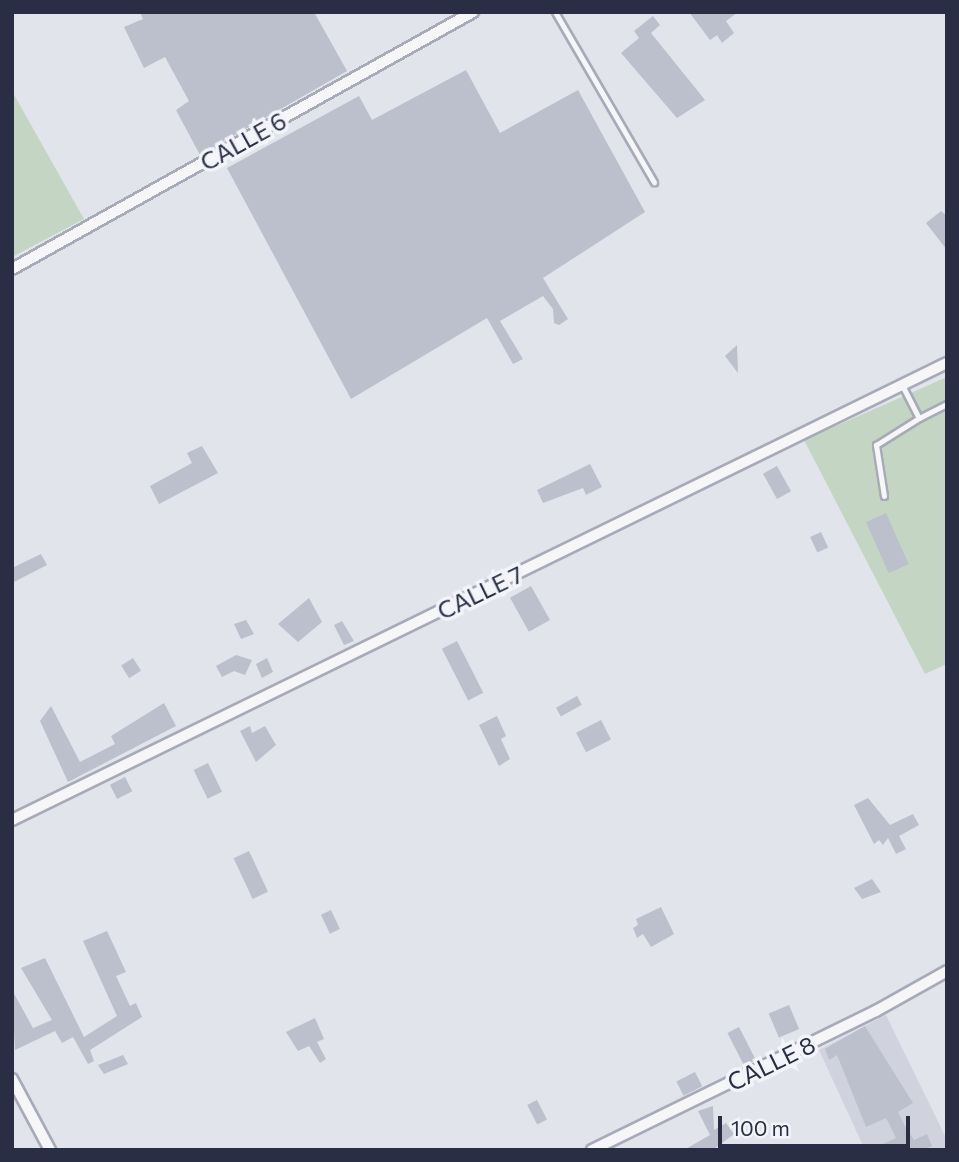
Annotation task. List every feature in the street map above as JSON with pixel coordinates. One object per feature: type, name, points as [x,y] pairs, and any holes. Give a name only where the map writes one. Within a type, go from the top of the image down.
[{"type":"street","name":"CALLE 6","points":[[12,269],[473,12]]},
{"type":"street","name":"CALLE 7","points":[[12,820],[947,363]]},
{"type":"street","name":"CALLE 8","points":[[592,1150],[876,1011],[947,971]]},
{"type":"street","points":[[12,1079],[50,1150]]},
{"type":"lane","points":[[555,12],[654,182]]},
{"type":"lane","points":[[902,385],[919,418]]},
{"type":"lane","points":[[884,496],[876,445],[947,404]]},
{"type":"shaded area","points":[[886,1015],[947,1140],[947,1150],[865,1150],[819,1050]]},
{"type":"green space","points":[[12,91],[84,219],[12,257]]},
{"type":"green space","points":[[947,377],[947,664],[925,674],[804,440]]},
{"type":"building","points":[[140,12],[314,12],[347,71],[200,155],[176,110],[189,101],[165,57],[144,68],[124,27],[143,19]]},
{"type":"building","points":[[689,12],[738,12],[726,21],[734,33],[722,43],[717,35],[710,40]]},
{"type":"building","points":[[653,16],[660,25],[651,33],[705,100],[677,118],[621,53],[639,38],[634,31]]},
{"type":"building","points":[[466,70],[500,133],[578,90],[645,212],[543,278],[568,319],[559,325],[554,323],[553,309],[543,296],[500,321],[523,359],[513,364],[487,318],[351,399],[227,168],[359,96],[372,120]]},
{"type":"building","points":[[941,211],[947,216],[947,250],[926,223]]},
{"type":"building","points":[[737,345],[738,373],[725,356]]},
{"type":"building","points":[[202,446],[218,473],[159,504],[150,486],[192,463],[187,453]]},
{"type":"building","points":[[590,464],[602,487],[586,495],[583,488],[543,503],[537,490]]},
{"type":"building","points":[[777,466],[791,491],[777,499],[763,474]]},
{"type":"building","points":[[886,513],[909,564],[889,573],[866,522]]},
{"type":"building","points":[[821,532],[828,547],[817,552],[810,537]]},
{"type":"building","points":[[41,554],[47,565],[12,583],[12,568]]},
{"type":"building","points":[[531,586],[550,620],[529,632],[510,598]]},
{"type":"building","points":[[309,598],[322,622],[298,642],[278,624]]},
{"type":"building","points":[[246,620],[254,634],[241,639],[234,624]]},
{"type":"building","points":[[342,621],[354,641],[344,645],[334,625]]},
{"type":"building","points":[[457,641],[483,693],[468,700],[442,649]]},
{"type":"building","points":[[236,655],[252,660],[245,675],[234,671],[222,677],[216,666]]},
{"type":"building","points":[[133,658],[141,671],[129,678],[121,665]]},
{"type":"building","points":[[267,658],[273,672],[262,678],[256,664]]},
{"type":"building","points":[[577,696],[582,705],[561,716],[556,708]]},
{"type":"building","points":[[164,703],[176,726],[68,782],[40,721],[51,706],[80,762],[115,744],[111,736]]},
{"type":"building","points":[[497,716],[506,736],[501,739],[510,759],[499,766],[479,725]]},
{"type":"building","points":[[601,720],[611,740],[586,752],[576,733]]},
{"type":"building","points":[[250,726],[252,733],[265,726],[276,745],[256,762],[240,731]]},
{"type":"building","points":[[208,763],[222,792],[208,799],[194,770]]},
{"type":"building","points":[[125,777],[132,791],[117,799],[110,785]]},
{"type":"building","points":[[868,798],[890,825],[913,814],[919,825],[899,836],[906,849],[896,854],[888,838],[883,845],[879,840],[874,844],[854,805]]},
{"type":"building","points":[[249,851],[268,892],[253,899],[234,858]]},
{"type":"building","points":[[872,879],[881,892],[862,899],[854,888]]},
{"type":"building","points":[[661,907],[674,934],[651,947],[643,934],[637,938],[633,928],[638,925],[636,919]]},
{"type":"building","points":[[331,910],[340,929],[330,934],[321,915]]},
{"type":"building","points":[[107,931],[126,972],[116,976],[130,1006],[136,1003],[142,1017],[90,1050],[94,1061],[88,1064],[73,1037],[62,1043],[55,1031],[15,1050],[12,990],[33,1028],[52,1020],[21,968],[45,958],[84,1037],[117,1016],[83,941]]},
{"type":"building","points":[[789,1005],[799,1029],[779,1038],[769,1014]]},
{"type":"building","points":[[315,1018],[324,1039],[317,1042],[326,1059],[320,1063],[309,1046],[298,1051],[286,1032]]},
{"type":"building","points":[[865,1026],[913,1103],[898,1112],[905,1126],[914,1140],[927,1134],[932,1146],[923,1150],[870,1150],[896,1138],[886,1118],[866,1127],[837,1055],[829,1060],[825,1049]]},
{"type":"building","points":[[739,1027],[756,1060],[744,1066],[727,1033]]},
{"type":"building","points":[[123,1055],[128,1064],[104,1074],[98,1065]]},
{"type":"building","points":[[695,1072],[702,1086],[684,1096],[676,1082]]},
{"type":"building","points":[[537,1100],[547,1120],[537,1125],[527,1105]]},
{"type":"building","points":[[713,1106],[714,1130],[726,1123],[734,1134],[713,1150],[684,1150],[710,1135],[698,1111]]}]
